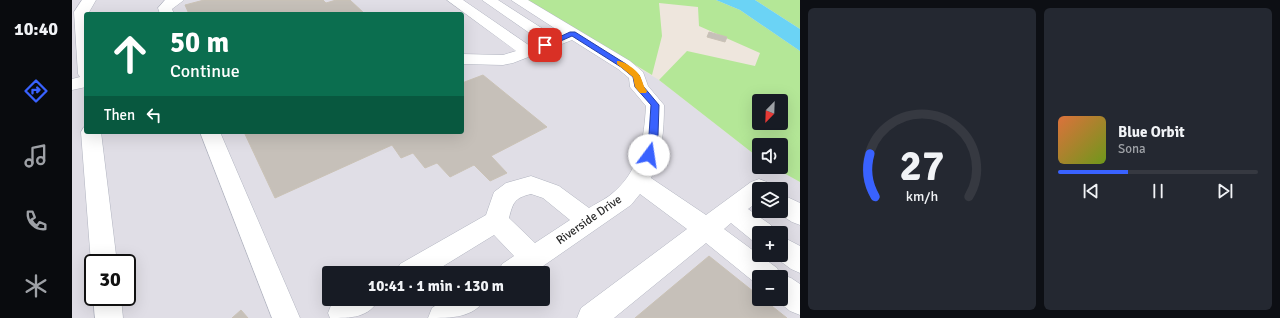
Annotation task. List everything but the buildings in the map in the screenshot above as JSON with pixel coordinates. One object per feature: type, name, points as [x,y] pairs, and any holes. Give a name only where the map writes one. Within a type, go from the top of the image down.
[{"type":"street","points":[[84,53],[80,12],[89,0]]},
{"type":"street","points":[[166,12],[165,8],[170,3],[177,0]]},
{"type":"street","points":[[454,0],[528,52]]},
{"type":"street","points":[[490,0],[553,42]]},
{"type":"street","name":"Riverside Drive","points":[[518,0],[624,66],[637,76],[639,87],[655,105],[654,135],[649,155],[641,176],[623,198],[521,266]]},
{"type":"street","points":[[464,59],[503,60],[528,52],[573,34]]},
{"type":"street","points":[[72,85],[84,82]]},
{"type":"street","points":[[91,134],[103,254]]},
{"type":"street","points":[[211,134],[286,318]]},
{"type":"street","points":[[637,180],[706,229],[759,270]]},
{"type":"street","points":[[421,266],[496,221],[502,199],[514,189],[532,185],[551,192],[588,221]]},
{"type":"street","points":[[591,318],[752,194]]},
{"type":"street","points":[[788,207],[800,215]]},
{"type":"street","points":[[731,210],[753,226]]},
{"type":"street","points":[[496,221],[533,258]]},
{"type":"street","points":[[788,252],[800,261]]},
{"type":"street","points":[[788,292],[800,301]]},
{"type":"street","points":[[108,306],[109,318]]},
{"type":"street","points":[[342,313],[354,306]]},
{"type":"street","points":[[442,318],[460,306]]},
{"type":"shaded area","points":[[72,0],[527,0],[659,80],[752,153],[752,174],[786,174],[800,182],[800,318],[72,318]]},
{"type":"green space","points":[[527,0],[716,0],[740,10],[800,51],[800,182],[786,174],[788,174],[788,138],[752,138],[752,153],[659,80],[687,51],[755,66],[760,53],[699,26],[698,7],[659,3],[662,36],[652,75]]},
{"type":"green space","points":[[755,0],[800,0],[800,29]]},
{"type":"water","points":[[716,0],[755,0],[800,29],[800,51],[740,10]]},
{"type":"slow traffic","points":[[619,63],[637,76],[639,87],[643,91]]},
{"type":"route","points":[[545,45],[573,34],[624,66],[637,76],[639,87],[655,105],[654,135],[649,155]]}]
